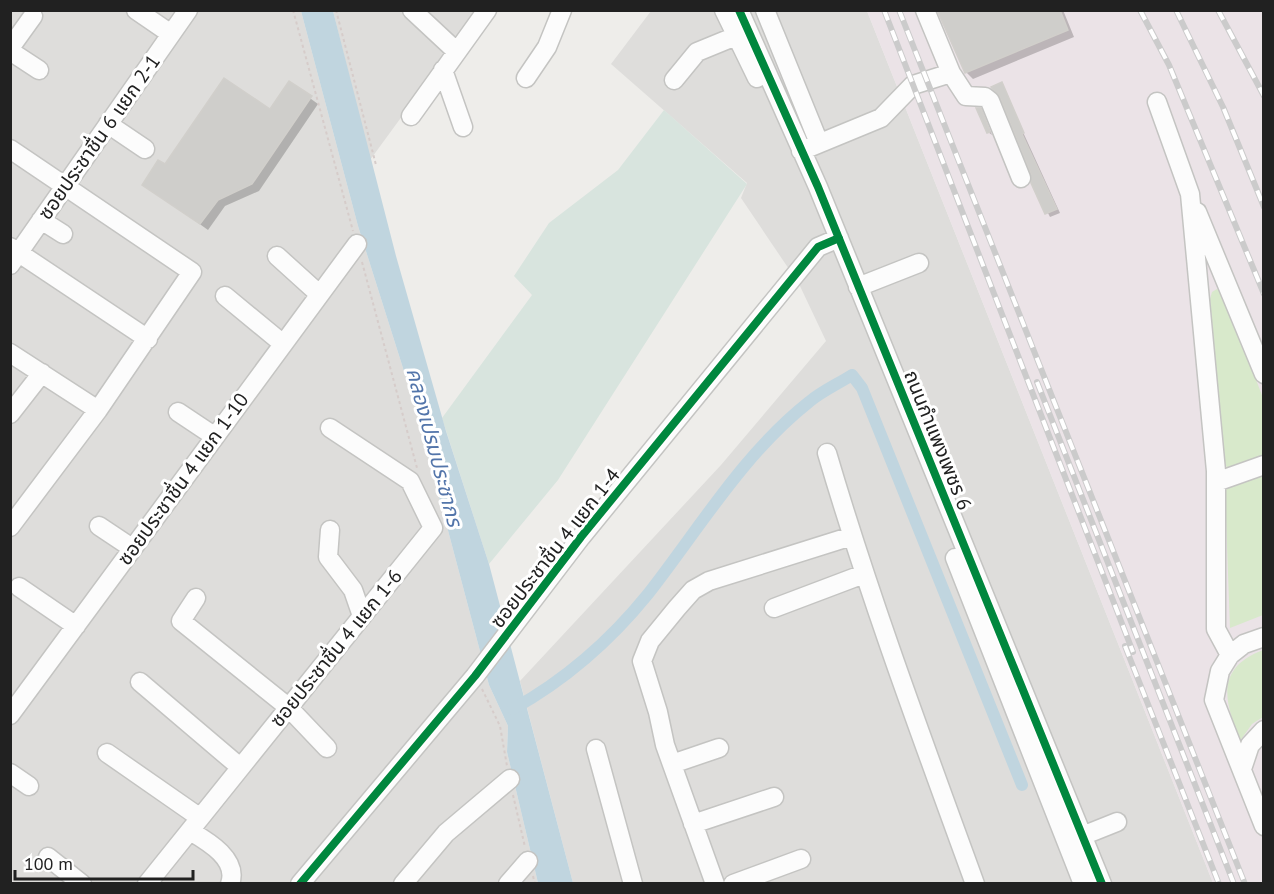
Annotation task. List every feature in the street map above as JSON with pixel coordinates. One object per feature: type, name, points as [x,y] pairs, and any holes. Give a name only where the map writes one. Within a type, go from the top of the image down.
[{"type":"street","points":[[136,10],[171,34]]},
{"type":"street","name":"ซอยประชาชื่น 6 แยก 2-1","points":[[13,255],[41,220],[188,10]]},
{"type":"street","points":[[412,10],[456,51]]},
{"type":"street","points":[[411,116],[487,10]]},
{"type":"street","points":[[526,78],[547,47],[562,10]]},
{"type":"street","name":"ถนนกำแพงเพชร 6","points":[[724,10],[742,33],[801,151],[833,240],[1083,884]]},
{"type":"street","name":"ถนนกำแพงเพชร 6","points":[[739,10],[742,33],[786,138],[833,240],[858,287],[1102,884]]},
{"type":"street","points":[[925,10],[951,73],[966,96],[985,97],[990,101],[1021,178]]},
{"type":"street","points":[[33,16],[10,49],[39,70]]},
{"type":"street","points":[[674,80],[697,52],[742,33],[767,16],[819,143]]},
{"type":"street","points":[[443,70],[463,127]]},
{"type":"street","points":[[801,151],[880,118],[920,82],[951,73]]},
{"type":"street","points":[[1157,102],[1190,194],[1263,374]]},
{"type":"street","points":[[108,124],[145,149]]},
{"type":"street","points":[[10,149],[192,273],[99,410],[10,527]]},
{"type":"street","points":[[1190,194],[1216,482],[1216,629],[1230,655]]},
{"type":"street","points":[[41,220],[63,234]]},
{"type":"street","name":"ซอยประชาชื่น 4 แยก 1-4","points":[[300,884],[475,676],[581,537],[818,247],[833,240]]},
{"type":"street","name":"ซอยประชาชื่น 4 แยก 1-10","points":[[11,714],[357,244]]},
{"type":"street","points":[[13,255],[148,339]]},
{"type":"street","points":[[277,256],[319,294]]},
{"type":"street","points":[[858,287],[919,263]]},
{"type":"street","points":[[225,296],[282,343]]},
{"type":"street","points":[[10,353],[99,410]]},
{"type":"street","points":[[10,414],[42,373]]},
{"type":"street","points":[[178,412],[214,436]]},
{"type":"street","name":"ซอยประชาชื่น 4 แยก 1-6","points":[[147,884],[433,528],[410,481],[330,428]]},
{"type":"street","points":[[827,453],[864,574],[975,884]]},
{"type":"street","points":[[1216,482],[1263,465]]},
{"type":"street","points":[[99,526],[132,548]]},
{"type":"street","points":[[330,530],[328,556],[353,590],[362,615]]},
{"type":"street","points":[[715,884],[672,764],[642,662],[650,641],[693,590],[709,582],[852,536]]},
{"type":"street","points":[[774,608],[864,574]]},
{"type":"street","points":[[19,587],[76,626]]},
{"type":"street","points":[[196,598],[181,621],[288,707],[327,748]]},
{"type":"street","points":[[1263,637],[1244,644],[1230,655],[1217,678],[1214,700],[1263,826]]},
{"type":"street","points":[[140,682],[240,767]]},
{"type":"street","points":[[1242,769],[1250,745],[1263,730]]},
{"type":"street","points":[[672,764],[719,748]]},
{"type":"street","points":[[596,749],[633,884]]},
{"type":"street","points":[[107,753],[195,824],[214,844],[227,863],[232,878],[230,884]]},
{"type":"street","points":[[10,773],[29,786]]},
{"type":"street","points":[[403,884],[446,833],[510,779]]},
{"type":"street","points":[[693,824],[774,797]]},
{"type":"street","points":[[1082,836],[1117,822]]},
{"type":"street","points":[[48,857],[82,884]]},
{"type":"street","points":[[733,884],[801,859]]},
{"type":"street","points":[[508,884],[528,861]]},
{"type":"path","points":[[294,10],[418,471]]},
{"type":"path","points":[[336,10],[376,165]]},
{"type":"shaded area","points":[[10,11],[301,11],[358,226],[415,406],[489,685],[508,726],[507,752],[538,883],[11,883]]},
{"type":"shaded area","points":[[333,11],[479,11],[370,160]]},
{"type":"shaded area","points":[[651,11],[867,11],[1213,883],[573,883],[520,681],[721,465],[826,341],[799,284],[741,198],[747,183],[611,64]]},
{"type":"shaded area","points":[[867,11],[1263,11],[1263,883],[1213,883]]},
{"type":"shaded area","points":[[664,110],[747,184],[558,480],[489,564],[442,418],[532,295],[514,276],[549,223],[618,170]]},
{"type":"green space","points":[[1217,289],[1223,293],[1263,398],[1263,457],[1232,468],[1227,468],[1224,460],[1210,299],[1212,292]]},
{"type":"green space","points":[[1263,473],[1263,615],[1230,628],[1225,491],[1229,487]]},
{"type":"green space","points":[[1263,650],[1263,717],[1252,724],[1240,741],[1230,713],[1228,688],[1230,677],[1247,658]]},
{"type":"water","name":"คลองเปรมประชากร","points":[[301,11],[333,11],[396,256],[446,431],[489,564],[573,883],[538,883],[507,752],[508,726],[489,685],[415,406],[358,226]]},
{"type":"building","points":[[937,10],[1060,10],[1068,30],[965,73]]},
{"type":"building","points":[[224,78],[270,109],[289,81],[312,96],[252,184],[218,200],[200,224],[142,185],[158,160],[165,164]]},
{"type":"building","points":[[1002,82],[1024,133],[1022,134],[1057,209],[1045,214],[1031,183],[1031,174],[1000,97],[991,87]]},
{"type":"building","points":[[976,108],[981,108],[990,132],[987,133]]},
{"type":"waterway","points":[[513,709],[569,672],[618,628],[648,594],[723,493],[763,445],[814,398],[852,375],[862,388],[1022,785]]},
{"type":"railway","points":[[884,10],[1133,652]]},
{"type":"railway","points":[[899,10],[1245,884]]},
{"type":"railway","points":[[1140,10],[1169,65],[1264,294]]},
{"type":"railway","points":[[1176,10],[1223,107],[1264,207]]},
{"type":"railway","points":[[1218,10],[1264,96]]},
{"type":"railway","points":[[1037,382],[1234,884]]},
{"type":"railway","points":[[1125,646],[1219,884]]},
{"type":"cycle path","points":[[739,10],[818,187],[1102,884]]},
{"type":"cycle path","points":[[300,884],[475,676],[581,537],[818,247],[839,238]]}]
